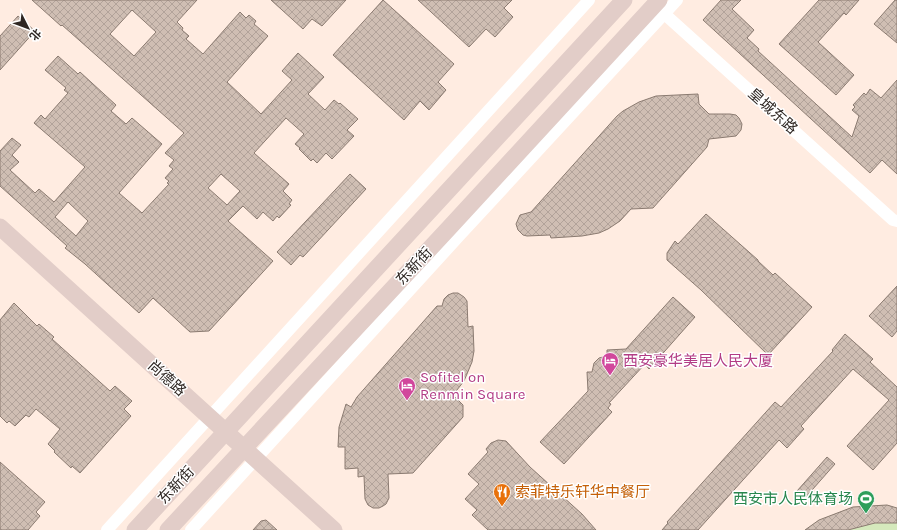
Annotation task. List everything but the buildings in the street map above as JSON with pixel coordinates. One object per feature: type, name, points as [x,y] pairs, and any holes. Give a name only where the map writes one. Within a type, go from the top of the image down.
[{"type":"main road","name":"东新街","points":[[135,530],[624,0]]},
{"type":"main road","name":"东新街","points":[[168,530],[250,454],[657,5]]},
{"type":"main road","name":"尚德路","points":[[0,227],[334,530]]},
{"type":"street","points":[[107,530],[589,0]]},
{"type":"street","points":[[657,5],[677,0]]},
{"type":"street","name":"皇城东路","points":[[657,5],[893,220],[897,221]]},
{"type":"street","points":[[191,530],[250,454]]},
{"type":"green space","name":"西安市人民体育场","points":[[887,505],[897,508],[897,530],[805,530],[819,520],[853,507]]},
{"type":"place","name":"西安豪华美居人民大厦","points":[[610,376]]},
{"type":"place","name":"Sofitel on Renmin Square","points":[[407,401]]},
{"type":"place","name":"索菲特乐轩华中餐厅","points":[[502,507]]},
{"type":"place","name":"西安市人民体育场","points":[[866,514]]}]
